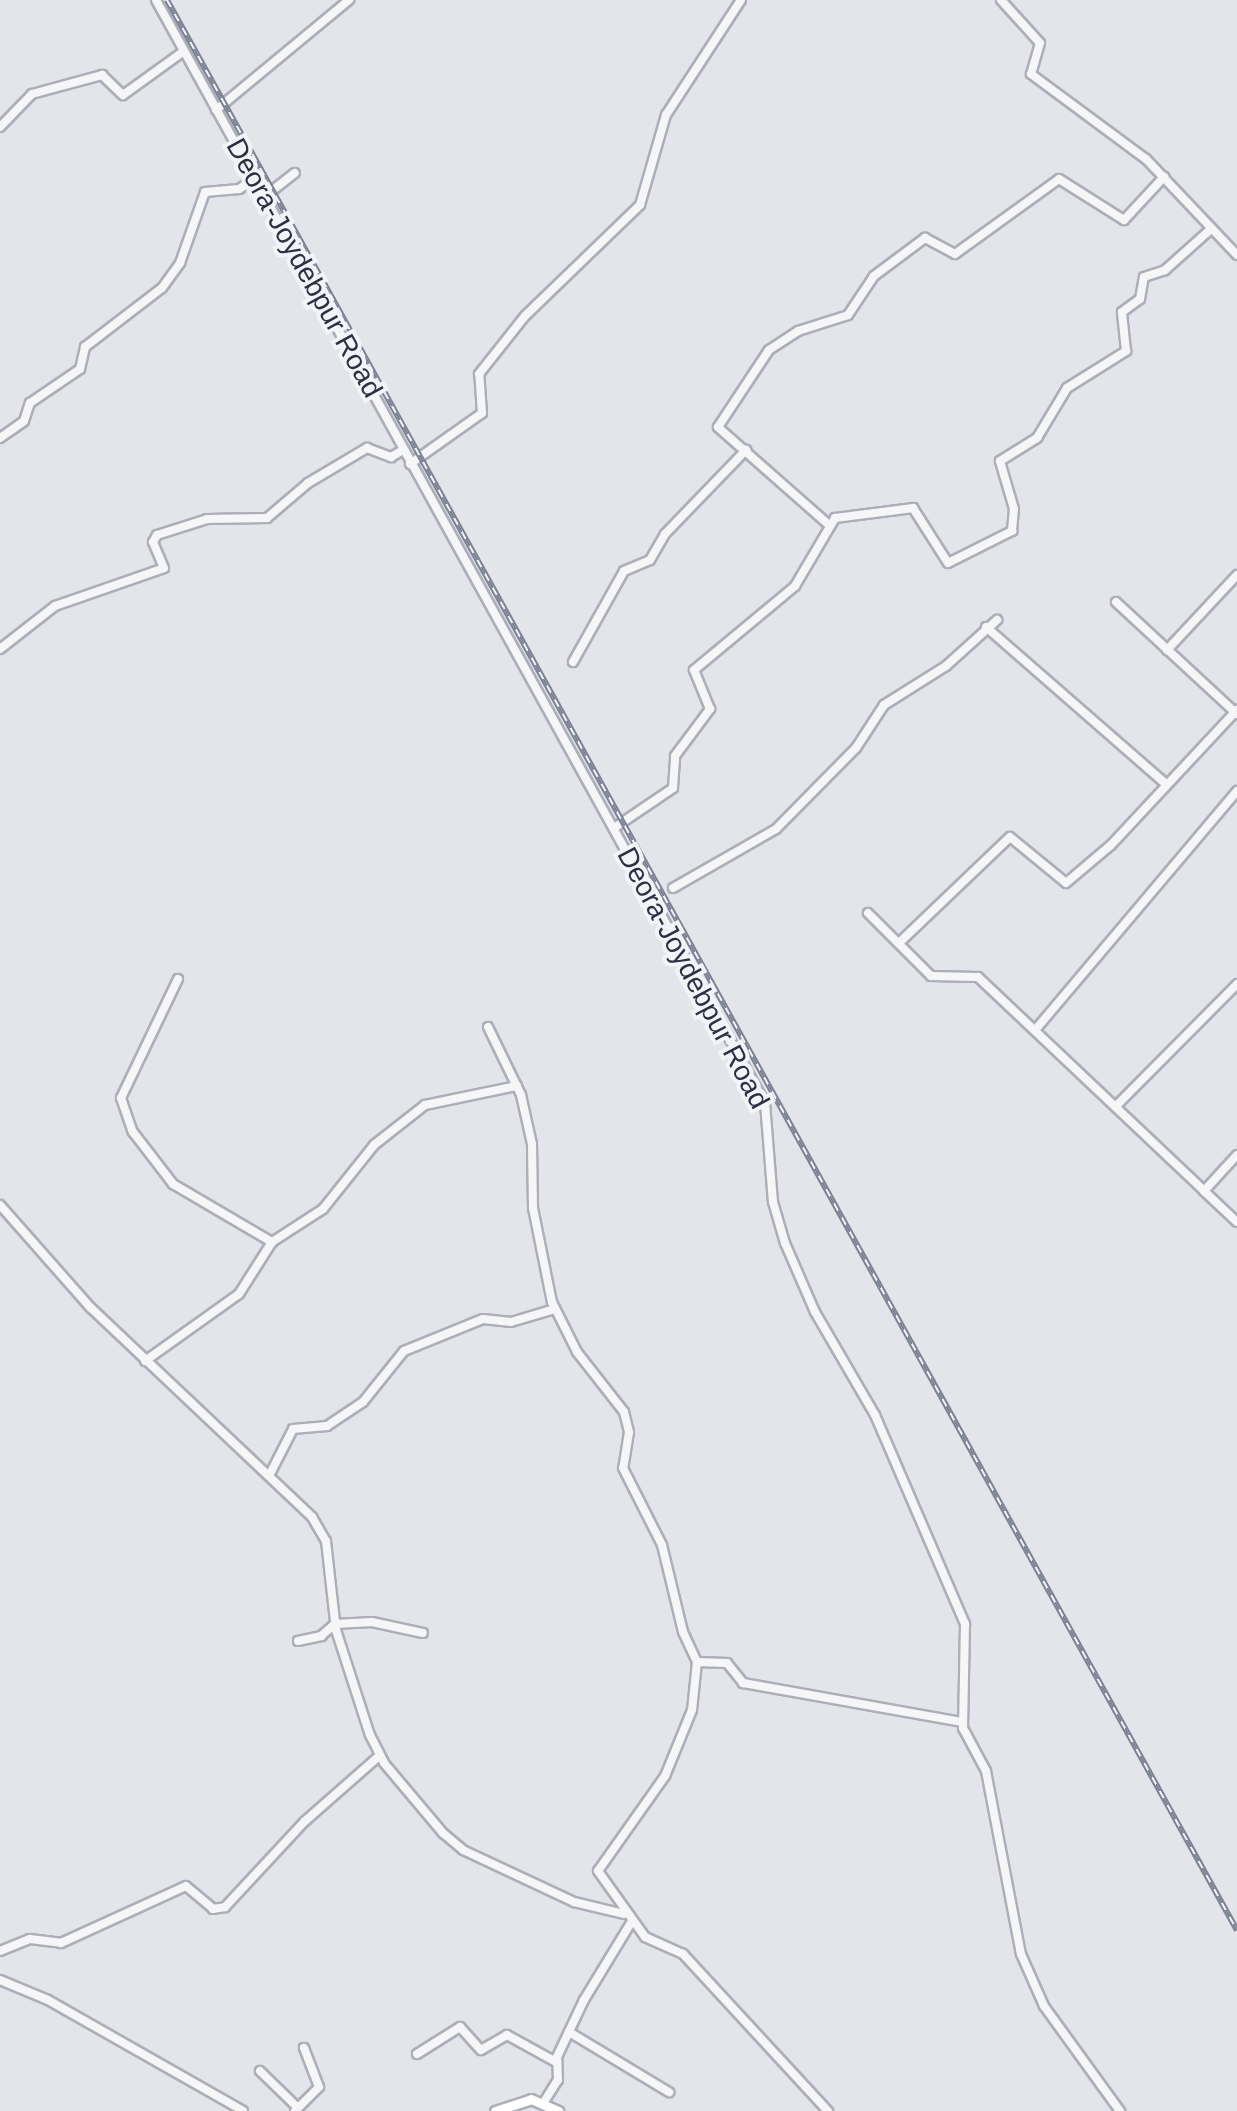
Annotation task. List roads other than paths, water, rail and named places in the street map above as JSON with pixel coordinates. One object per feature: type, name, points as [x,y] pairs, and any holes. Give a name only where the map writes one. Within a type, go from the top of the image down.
[{"type":"main road","points":[[495,2111],[544,2102],[558,2111]]},
{"type":"street","name":"Deora-Joydebpur Road","points":[[156,0],[765,1103],[773,1202],[786,1243],[815,1312],[874,1415],[965,1624],[962,1722],[986,1771],[1010,1924],[1026,1968],[1059,2028],[1120,2111]]},
{"type":"street","points":[[216,110],[349,0]]},
{"type":"street","points":[[410,464],[482,413],[478,374],[525,316],[640,205],[666,116],[742,0]]},
{"type":"street","points":[[1002,0],[1040,43],[1031,74],[1066,95],[1164,177],[1237,255]]},
{"type":"street","points":[[0,128],[32,94],[102,75],[123,95],[184,51]]},
{"type":"street","points":[[264,196],[295,172]]},
{"type":"street","points":[[829,525],[718,427],[750,372],[788,336],[848,315],[874,276],[908,248],[928,238],[955,254],[1059,179],[1124,220],[1164,177]]},
{"type":"street","points":[[0,438],[24,422],[30,404],[80,369],[85,347],[162,288],[180,263],[205,192],[255,180]]},
{"type":"street","points":[[614,828],[673,788],[675,756],[710,709],[694,670],[795,586],[829,525],[846,512],[896,514],[913,508],[952,563],[1009,534],[1014,509],[1000,461],[1040,435],[1067,388],[1126,351],[1122,312],[1140,299],[1144,278],[1164,270],[1211,230]]},
{"type":"street","points":[[0,649],[56,606],[164,568],[153,542],[157,535],[207,519],[267,518],[308,482],[367,448],[391,457],[404,450]]},
{"type":"street","points":[[573,662],[624,571],[650,560],[664,534],[746,450]]},
{"type":"street","points":[[1167,650],[1237,575]]},
{"type":"street","points":[[900,942],[1010,836],[1066,883],[1236,712],[1116,602]]},
{"type":"street","points":[[673,888],[776,829],[856,748],[884,706],[946,666],[997,620]]},
{"type":"street","points":[[986,626],[1166,784]]},
{"type":"street","points":[[1036,1029],[1237,790]]},
{"type":"street","points":[[868,914],[931,976],[978,977],[1237,1222]]},
{"type":"street","points":[[178,979],[133,1062],[121,1098],[127,1115],[174,1184],[272,1242]]},
{"type":"street","points":[[1116,1106],[1237,984]]},
{"type":"street","points":[[488,1027],[518,1086],[554,1310],[624,1412],[629,1432],[623,1468],[662,1545],[682,1632],[697,1662],[692,1710],[673,1760],[652,1800],[598,1871],[645,1937],[683,1954],[828,2111]]},
{"type":"street","points":[[145,1361],[239,1294],[272,1242],[323,1208],[374,1145],[425,1104],[518,1086]]},
{"type":"street","points":[[1204,1191],[1237,1156]]},
{"type":"street","points":[[0,1205],[145,1361],[270,1472],[326,1541],[336,1624],[380,1756],[454,1844],[574,1902],[628,1918]]},
{"type":"street","points":[[270,1472],[293,1429],[326,1426],[363,1402],[404,1351],[483,1319],[511,1322],[554,1310]]},
{"type":"street","points":[[298,1641],[322,1636],[336,1624],[372,1622],[423,1633]]},
{"type":"street","points":[[697,1662],[728,1663],[743,1683],[962,1722]]},
{"type":"street","points":[[0,1950],[30,1939],[61,1943],[186,1886],[213,1909],[225,1908],[305,1821],[380,1756]]},
{"type":"street","points":[[544,2102],[558,2080],[556,2062],[569,2032],[628,1918]]},
{"type":"street","points":[[0,1980],[48,2000],[243,2111]]},
{"type":"street","points":[[417,2054],[460,2027],[481,2050],[508,2035],[556,2062]]},
{"type":"street","points":[[569,2032],[669,2092]]},
{"type":"street","points":[[260,2071],[296,2109],[318,2086],[304,2048]]},
{"type":"railway","points":[[167,0],[1237,1930]]}]
